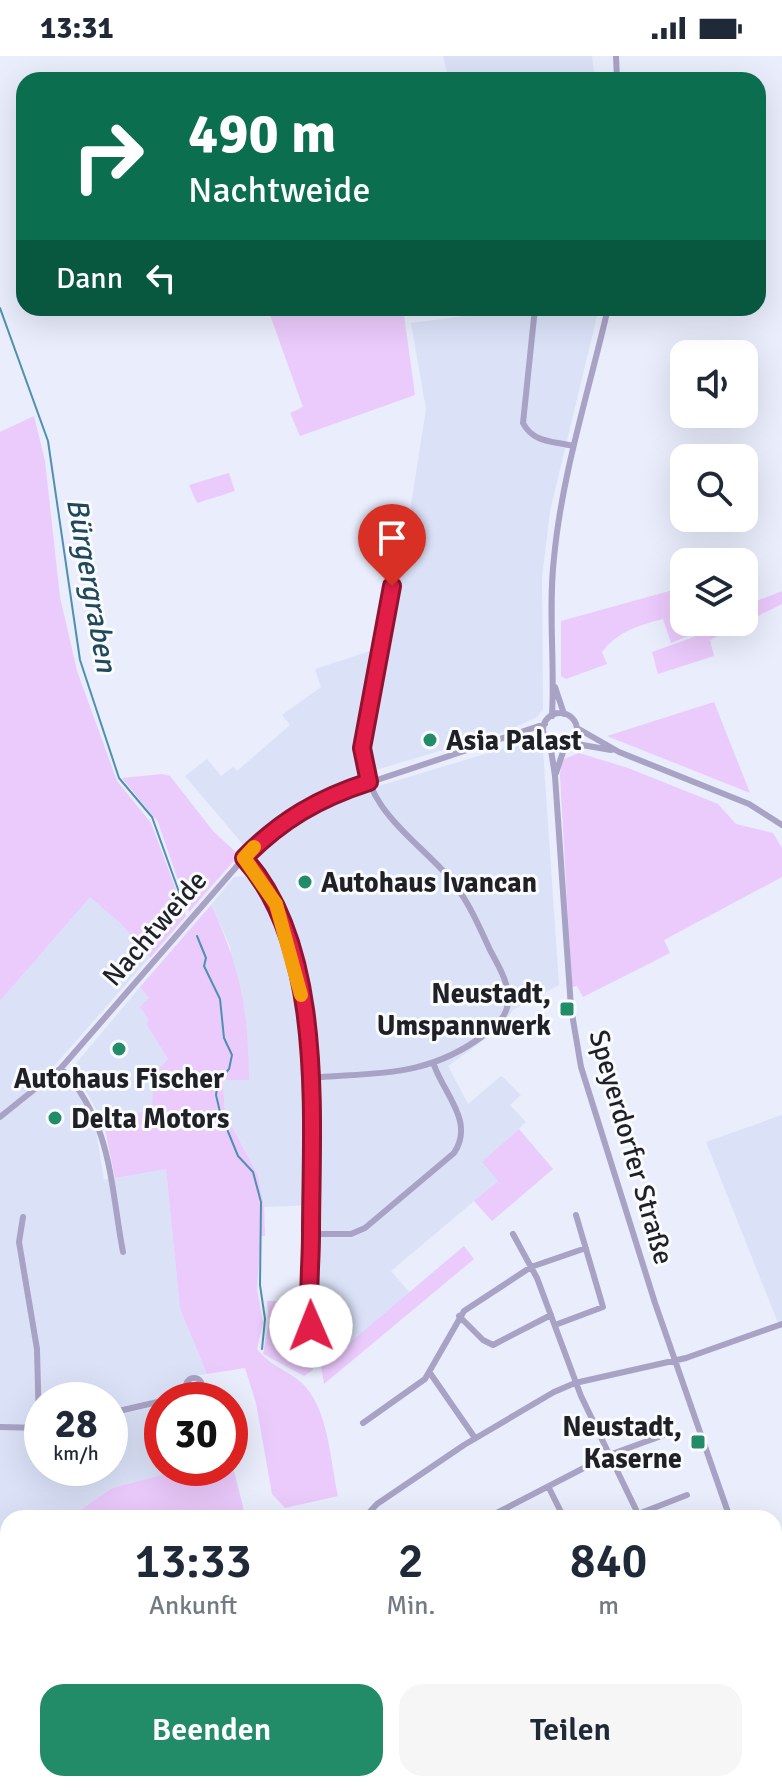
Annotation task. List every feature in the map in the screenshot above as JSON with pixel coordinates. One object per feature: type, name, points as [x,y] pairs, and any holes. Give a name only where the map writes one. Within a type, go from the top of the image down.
[{"type":"street","points":[[534,316],[523,423],[528,433],[537,438],[573,446]]},
{"type":"street","points":[[552,716],[553,560],[573,446],[606,316]]},
{"type":"street","points":[[309,1078],[434,1065],[458,1053],[494,1026],[506,1011],[508,993],[465,898],[445,873],[386,816],[369,782],[362,748],[402,534]]},
{"type":"street","points":[[553,680],[564,714],[577,728],[619,752],[749,804],[782,825]]},
{"type":"street","points":[[564,714],[552,716],[545,724],[548,741],[619,752]]},
{"type":"street","name":"Nachtweide","points":[[0,1117],[61,1068],[268,833],[311,804],[545,724]]},
{"type":"street","points":[[568,745],[577,728]]},
{"type":"street","name":"Nachtweide","points":[[509,738],[548,741]]},
{"type":"street","name":"Speyerdorfer Straße","points":[[548,741],[555,776],[570,1002],[581,1067],[675,1361],[727,1510]]},
{"type":"street","name":"Speyerdorfer Straße","points":[[555,776],[568,745]]},
{"type":"street","points":[[244,858],[268,889],[288,938],[304,1011],[309,1078],[309,1315],[313,1338]]},
{"type":"street","points":[[311,1234],[351,1234],[365,1228],[454,1153],[462,1137],[462,1124],[434,1065]]},
{"type":"street","points":[[61,1068],[87,1100],[98,1122],[123,1252]]},
{"type":"street","points":[[555,1325],[603,1307],[576,1215]]},
{"type":"street","points":[[23,1217],[19,1242],[37,1349],[38,1382]]},
{"type":"street","points":[[513,1234],[551,1315],[575,1383],[636,1510]]},
{"type":"street","points":[[363,1423],[430,1373],[459,1316],[531,1267],[586,1248]]},
{"type":"street","points":[[459,1316],[483,1340],[493,1345],[551,1315]]},
{"type":"street","points":[[371,1510],[532,1402],[575,1383],[675,1361],[782,1324]]},
{"type":"street","points":[[430,1373],[475,1438]]},
{"type":"street","points":[[0,1427],[24,1428]]},
{"type":"street","points":[[504,1510],[609,1455],[664,1435]]},
{"type":"street","points":[[549,1488],[560,1510]]},
{"type":"street","points":[[653,1510],[687,1495]]},
{"type":"shaded area","points":[[443,56],[592,56],[594,72],[447,72]]},
{"type":"shaded area","points":[[270,316],[404,316],[415,395],[300,436],[290,413],[303,407]]},
{"type":"shaded area","points":[[466,316],[597,316],[550,511],[542,578],[543,709],[537,717],[507,731],[362,774],[303,801],[246,848],[185,776],[207,759],[221,776],[233,767],[237,771],[290,725],[282,715],[321,687],[315,669],[389,645],[426,409],[411,323]]},
{"type":"shaded area","points":[[34,416],[45,461],[60,597],[77,671],[117,781],[151,823],[186,916],[150,958],[121,924],[90,897],[0,1001],[0,432]]},
{"type":"shaded area","points":[[229,473],[235,491],[197,503],[189,485]]},
{"type":"shaded area","points":[[670,591],[670,636],[688,636],[671,643],[663,619],[645,624],[629,630],[608,645],[602,652],[607,664],[566,679],[561,676],[561,621]]},
{"type":"shaded area","points":[[782,591],[782,604],[758,616],[758,600]]},
{"type":"shaded area","points":[[718,636],[710,640],[714,656],[658,674],[652,652],[694,637]]},
{"type":"shaded area","points":[[714,702],[750,793],[607,736]]},
{"type":"shaded area","points":[[528,741],[543,750],[559,985],[513,1010],[499,1029],[448,1066],[468,1104],[501,1076],[504,1078],[521,1095],[510,1105],[526,1122],[483,1162],[498,1181],[391,1271],[410,1293],[321,1367],[316,1205],[264,1207],[258,1175],[225,1112],[223,1079],[248,1080],[230,946],[211,905],[234,877],[249,876],[258,866],[262,847],[317,809],[359,792]]},
{"type":"shaded area","points":[[579,753],[628,768],[718,804],[736,824],[773,833],[782,848],[782,877],[664,940],[670,953],[583,997],[577,986],[572,987],[560,775],[562,760]]},
{"type":"shaded area","points":[[170,776],[213,831],[239,855],[189,912],[158,822],[122,778]]},
{"type":"shaded area","points":[[90,896],[121,924],[149,958],[54,1066],[81,1098],[95,1125],[104,1180],[166,1168],[180,1309],[207,1374],[188,1376],[184,1382],[144,1382],[144,1480],[128,1484],[128,1382],[24,1382],[24,1486],[120,1486],[80,1510],[0,1510],[0,1001]]},
{"type":"shaded area","points":[[211,905],[236,970],[247,1032],[249,1080],[223,1080],[225,1113],[258,1175],[264,1207],[265,1236],[261,1236],[257,1289],[263,1323],[257,1349],[267,1360],[302,1383],[311,1394],[323,1421],[338,1496],[285,1508],[272,1494],[256,1403],[245,1368],[207,1374],[180,1309],[166,1169],[115,1178],[104,1124],[152,1108],[153,1075],[168,1059],[146,1024],[149,1020],[140,1007],[149,998],[140,987]]},
{"type":"shaded area","points":[[140,987],[149,998],[149,1021],[146,1024],[168,1059],[153,1075],[152,1108],[104,1124],[73,1067]]},
{"type":"shaded area","points":[[782,1115],[782,1327],[780,1328],[706,1142]]},
{"type":"shaded area","points":[[519,1129],[553,1169],[492,1221],[474,1201],[498,1181],[482,1162]]},
{"type":"shaded area","points":[[464,1246],[474,1259],[324,1384],[321,1367]]},
{"type":"shaded area","points":[[267,1301],[304,1301],[313,1370],[304,1376],[263,1354],[269,1320]]},
{"type":"shaded area","points":[[144,1480],[144,1486],[238,1486],[244,1510],[80,1510],[112,1488]]},
{"type":"waterway","name":"Bürgergraben","points":[[0,308],[48,441],[80,660],[119,778],[152,817],[183,903]]},
{"type":"waterway","name":"Bürgergraben","points":[[197,936],[206,958],[204,966],[220,999],[224,1038],[232,1055],[229,1069],[218,1082],[216,1095],[220,1112],[238,1156],[253,1172],[261,1202],[260,1285],[265,1319],[262,1349]]},
{"type":"slow traffic","points":[[254,847],[244,858],[276,904],[295,963],[301,995]]},
{"type":"place","name":"Asia Palast","points":[[430,740]]},
{"type":"place","name":"Autohaus Ivancan","points":[[305,882]]},
{"type":"place","name":"Neustadt, Umspannwerk","points":[[567,1009]]},
{"type":"place","name":"Autohaus Fischer","points":[[119,1049]]},
{"type":"place","name":"Delta Motors","points":[[55,1118]]},
{"type":"place","name":"Neustadt, Kaserne","points":[[698,1442]]},
{"type":"route","points":[[311,1326],[309,1078],[304,1011],[295,963],[282,919],[268,889],[244,858],[268,833],[311,804],[369,782],[362,748],[392,586]]}]
